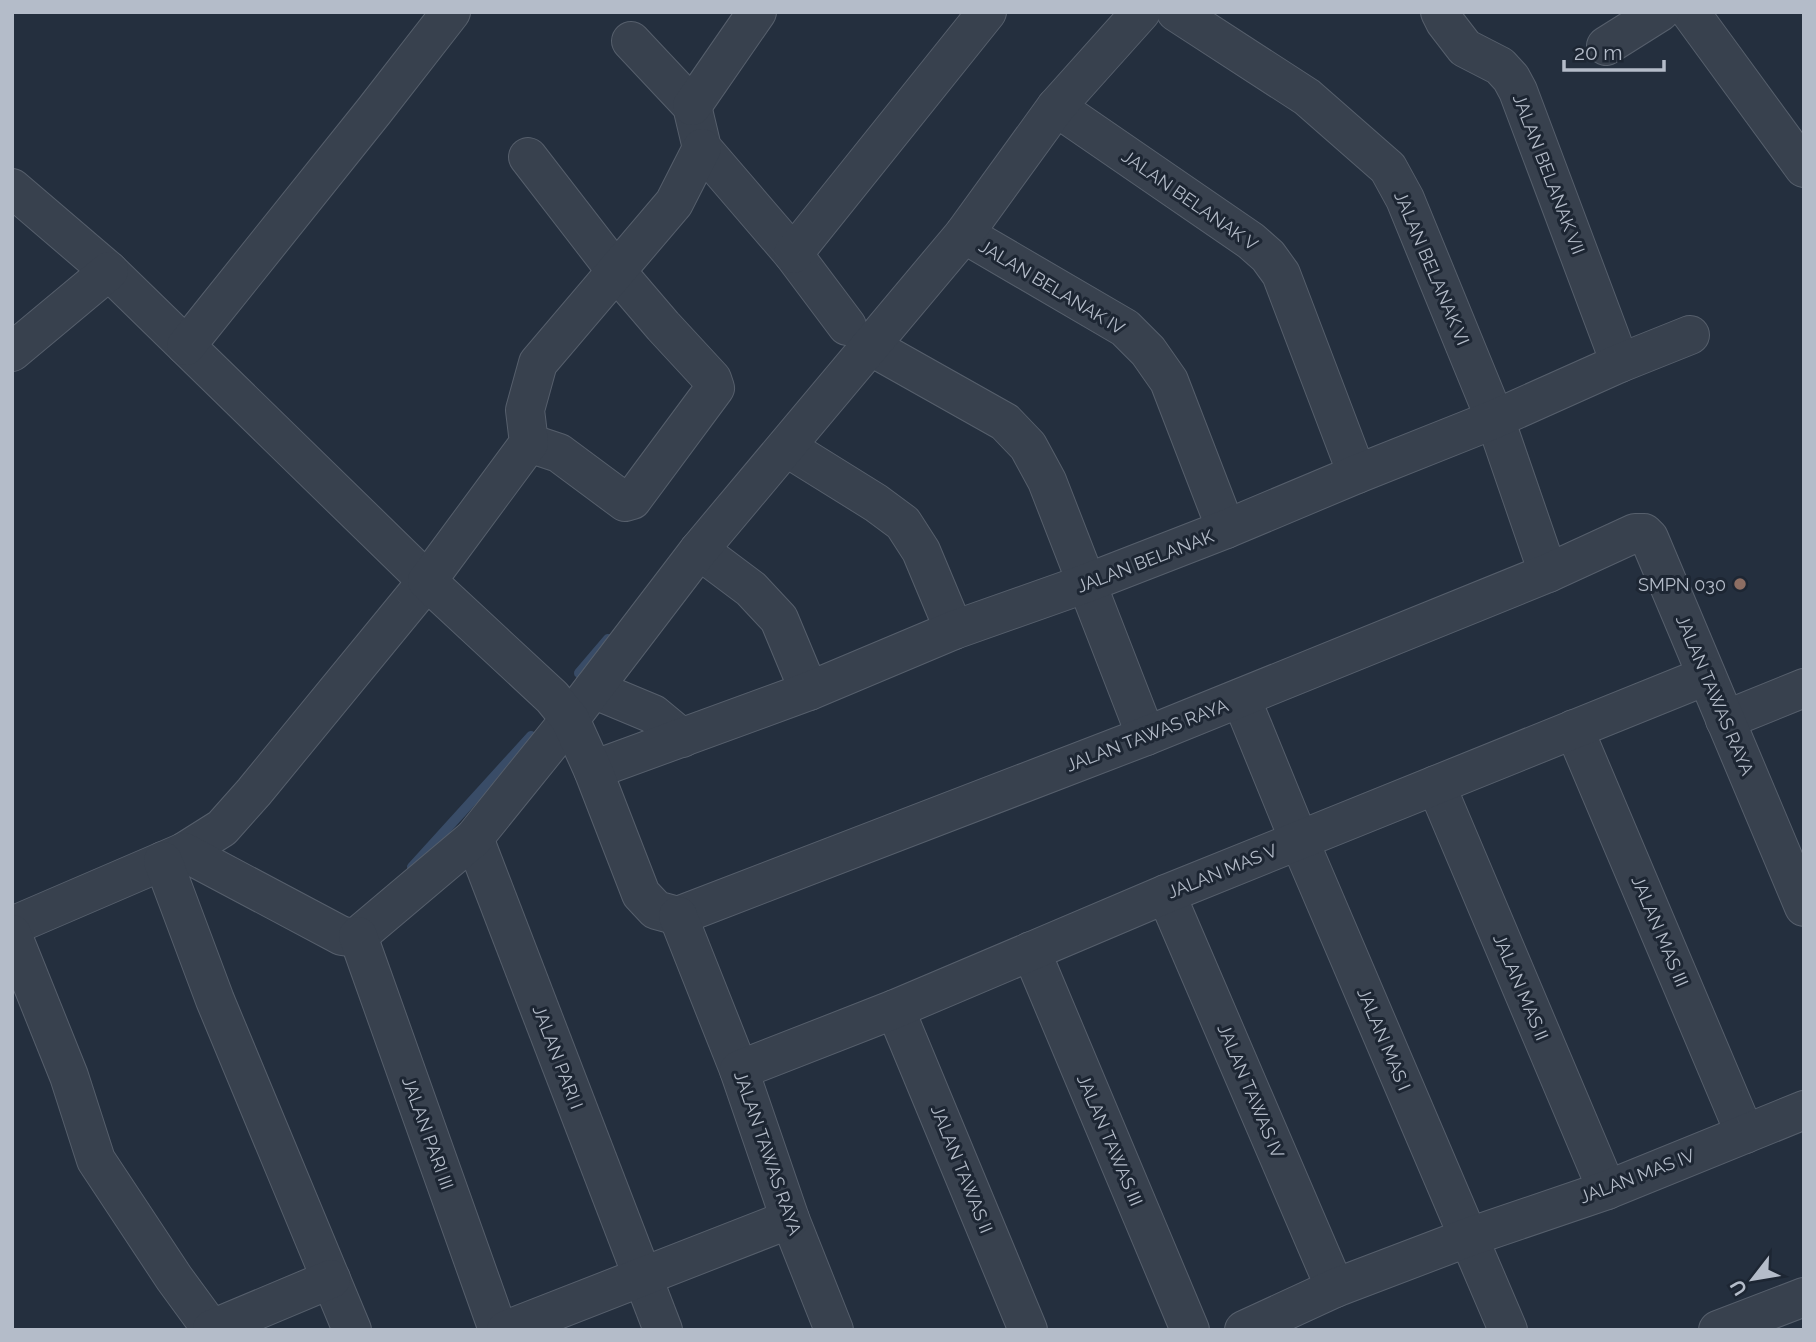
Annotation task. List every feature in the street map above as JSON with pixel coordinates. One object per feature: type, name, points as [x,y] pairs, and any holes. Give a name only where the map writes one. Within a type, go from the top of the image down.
[{"type":"street","points":[[186,346],[451,12]]},
{"type":"street","points":[[692,106],[757,12]]},
{"type":"street","points":[[793,254],[988,12]]},
{"type":"street","points":[[174,856],[349,937],[358,936],[474,838],[570,719],[699,550],[786,447],[859,336],[964,234],[1056,107],[1141,12]]},
{"type":"street","name":"JALAN BELANAK VI","points":[[1176,12],[1307,97],[1388,168],[1405,199],[1495,419],[1548,573]]},
{"type":"street","name":"JALAN BELANAK VII","points":[[1440,12],[1465,48],[1500,66],[1518,91],[1620,363]]},
{"type":"street","points":[[1606,46],[1660,12]]},
{"type":"street","points":[[1690,12],[1804,168]]},
{"type":"street","points":[[631,41],[692,106],[702,148],[859,336],[1005,422],[1028,446],[1047,481],[1146,736]]},
{"type":"street","name":"JALAN BELANAK V","points":[[1056,107],[1251,241],[1268,256],[1282,274],[1357,474]]},
{"type":"street","points":[[12,926],[174,856],[222,828],[254,792],[427,581],[530,443],[525,410],[538,363],[674,203],[702,148]]},
{"type":"street","points":[[528,157],[616,271],[712,379],[715,388],[632,500],[625,502],[559,453],[530,443]]},
{"type":"street","points":[[12,188],[109,271],[427,581],[552,697],[570,719],[593,770],[641,894],[656,910],[678,916]]},
{"type":"street","name":"JALAN BELANAK IV","points":[[964,234],[1125,328],[1149,351],[1169,381],[1226,529]]},
{"type":"street","points":[[12,352],[109,271]]},
{"type":"street","name":"JALAN BELANAK","points":[[593,770],[809,691],[954,631],[1226,529],[1495,419],[1690,335]]},
{"type":"street","points":[[786,447],[903,523],[921,551],[954,631]]},
{"type":"street","name":"JALAN TAWAS RAYA","points":[[834,1330],[790,1219],[740,1070],[678,916],[1241,698],[1548,573],[1635,533],[1644,533],[1649,538],[1804,907]]},
{"type":"street","points":[[699,550],[751,589],[779,619],[809,691]]},
{"type":"street","name":"JALAN MAS V","points":[[740,1070],[1706,676]]},
{"type":"street","points":[[1726,720],[1804,688]]},
{"type":"street","points":[[593,689],[653,714],[682,738]]},
{"type":"street","name":"JALAN MAS I","points":[[1241,698],[1508,1330]]},
{"type":"street","name":"JALAN MAS III","points":[[1574,729],[1745,1134]]},
{"type":"street","name":"JALAN MAS II","points":[[1436,785],[1607,1190]]},
{"type":"street","name":"JALAN PARI I","points":[[474,838],[663,1330]]},
{"type":"street","points":[[174,856],[215,1000],[352,1330]]},
{"type":"street","name":"JALAN TAWAS IV","points":[[1166,894],[1335,1288]]},
{"type":"street","points":[[12,934],[69,1076],[96,1160],[174,1278],[212,1329],[331,1279]]},
{"type":"street","name":"JALAN PARI III","points":[[358,936],[498,1330]]},
{"type":"street","name":"JALAN TAWAS III","points":[[1031,951],[1190,1330]]},
{"type":"street","name":"JALAN TAWAS II","points":[[895,1009],[1028,1330]]},
{"type":"street","name":"JALAN MAS IV","points":[[1244,1330],[1335,1288],[1469,1237],[1607,1190],[1804,1110]]},
{"type":"street","points":[[506,1330],[790,1219]]},
{"type":"street","points":[[1718,1330],[1804,1297]]},
{"type":"waterway","points":[[579,673],[608,639]]},
{"type":"waterway","points":[[412,867],[531,736]]},
{"type":"place","name":"SMPN 030","points":[[1740,584]]}]
